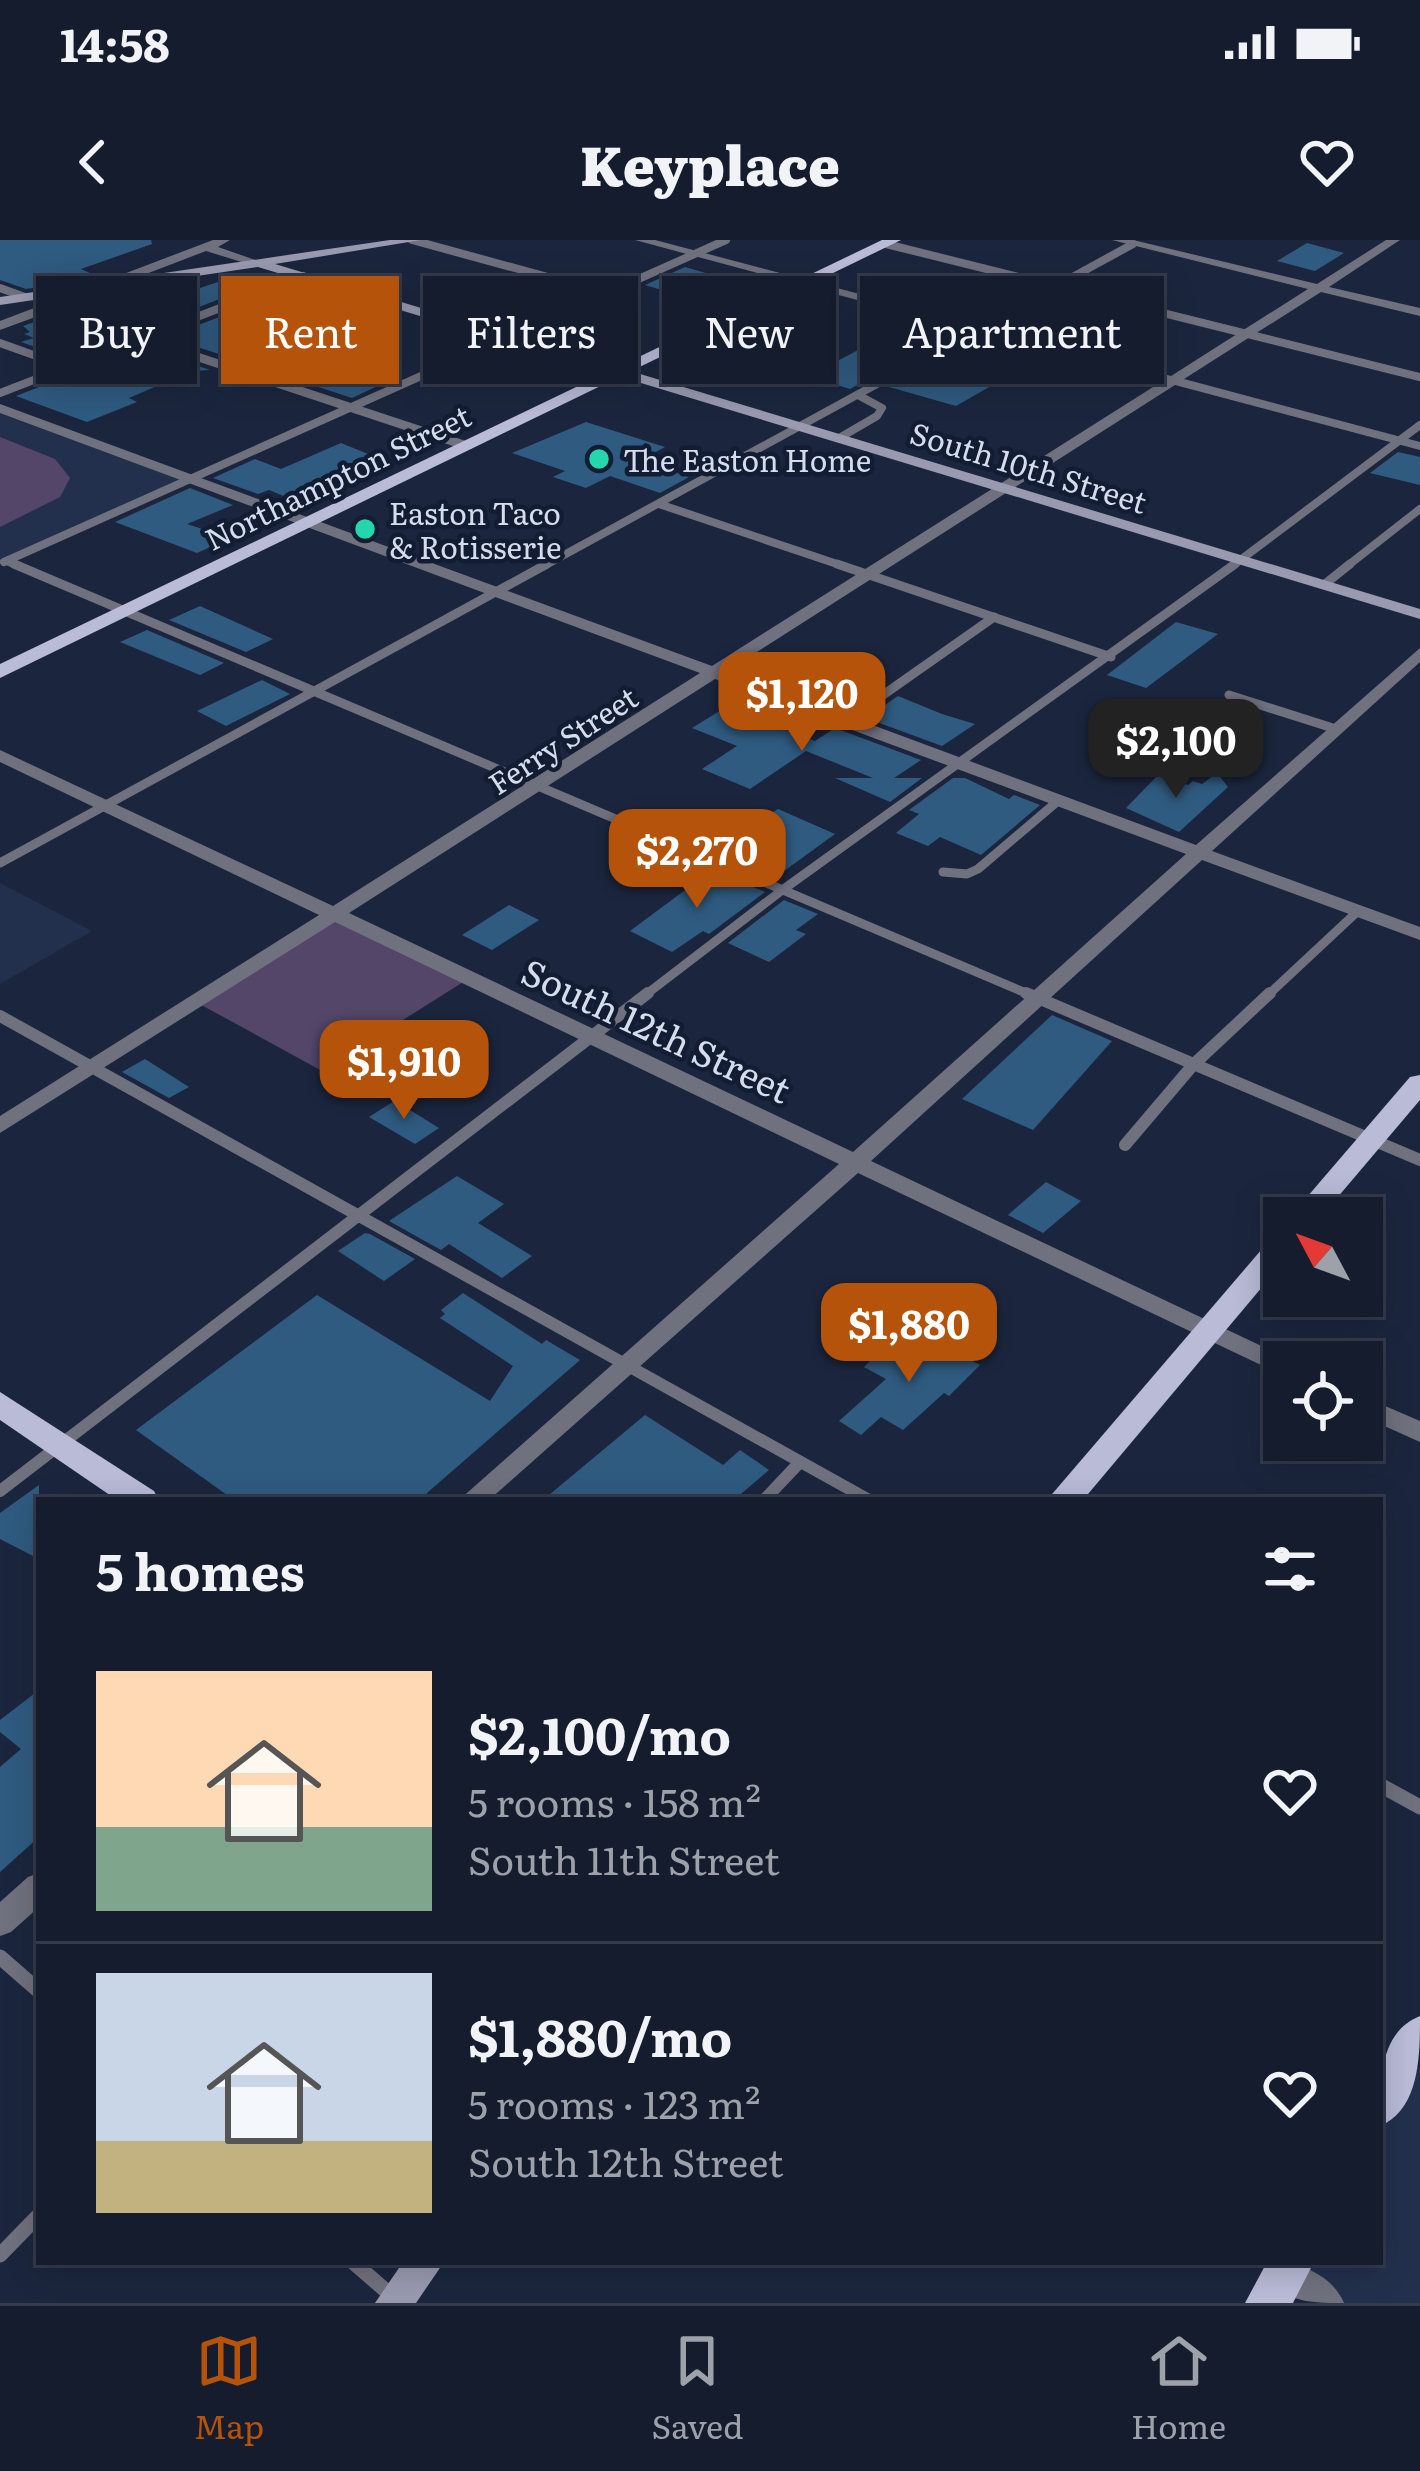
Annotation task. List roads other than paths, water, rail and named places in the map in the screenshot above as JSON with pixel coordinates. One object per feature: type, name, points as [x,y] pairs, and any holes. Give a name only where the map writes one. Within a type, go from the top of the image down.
[{"type":"main road","name":"Northampton Street","points":[[820,276],[890,242]]},
{"type":"main road","name":"Northampton Street","points":[[0,671],[596,384]]},
{"type":"main road","points":[[1322,1197],[1420,1083]]},
{"type":"main road","points":[[1067,1497],[1263,1267]]},
{"type":"main road","points":[[0,1404],[138,1497]]},
{"type":"main road","points":[[1383,2101],[1420,2035]]},
{"type":"street","points":[[183,240],[258,262]]},
{"type":"street","points":[[125,276],[224,240]]},
{"type":"street","points":[[165,276],[413,240]]},
{"type":"street","points":[[641,240],[775,276]]},
{"type":"street","points":[[1173,253],[1196,240]]},
{"type":"street","name":"Ferry Street","points":[[0,1126],[1394,240]]},
{"type":"street","points":[[1125,242],[1420,312]]},
{"type":"street","name":"South 10th Street","points":[[258,262],[303,276]]},
{"type":"street","points":[[0,301],[36,295]]},
{"type":"street","points":[[0,326],[36,313]]},
{"type":"street","points":[[197,356],[466,446]]},
{"type":"street","name":"South 10th Street","points":[[638,377],[1420,614]]},
{"type":"street","points":[[1164,379],[1420,446]]},
{"type":"street","points":[[0,408],[1420,934]]},
{"type":"street","points":[[475,1497],[855,1163],[1420,652]]},
{"type":"street","name":"South 12th Street","points":[[0,755],[1263,1357]]},
{"type":"street","points":[[1383,1415],[1420,1432]]},
{"type":"street","points":[[0,1922],[36,1890]]},
{"type":"street","points":[[396,2302],[424,2265]]},
{"type":"street","points":[[1278,2275],[1326,2303]]},
{"type":"lane","points":[[413,240],[545,276]]},
{"type":"lane","points":[[638,279],[726,240]]},
{"type":"lane","points":[[890,242],[1014,276]]},
{"type":"lane","points":[[1071,276],[1125,242]]},
{"type":"lane","points":[[0,288],[26,297]]},
{"type":"lane","points":[[1164,314],[1420,377]]},
{"type":"lane","points":[[0,343],[36,356]]},
{"type":"lane","points":[[4,562],[423,375]]},
{"type":"lane","points":[[0,393],[36,379]]},
{"type":"lane","points":[[0,862],[878,384]]},
{"type":"lane","points":[[841,436],[878,416],[881,408],[858,395]]},
{"type":"lane","points":[[0,1491],[782,891],[1111,657],[1420,424]]},
{"type":"lane","points":[[659,504],[1111,657]]},
{"type":"lane","points":[[1325,584],[1420,509]]},
{"type":"lane","points":[[4,562],[1420,1160]]},
{"type":"lane","points":[[846,721],[994,617]]},
{"type":"lane","points":[[1229,695],[1336,728]]},
{"type":"lane","points":[[943,872],[967,874],[978,868],[1059,800]]},
{"type":"lane","points":[[1125,1145],[1193,1065],[1358,910]]},
{"type":"lane","points":[[0,1016],[863,1497]]},
{"type":"lane","points":[[767,1497],[800,1462]]},
{"type":"lane","points":[[1383,1787],[1420,1808]]},
{"type":"lane","points":[[0,1957],[36,1988]]},
{"type":"lane","points":[[0,2254],[36,2218]]},
{"type":"lane","points":[[356,2265],[396,2302]]},
{"type":"place","name":"The Easton Home","points":[[599,459]]},
{"type":"place","name":"Easton Taco & Rotisserie","points":[[365,529]]}]
